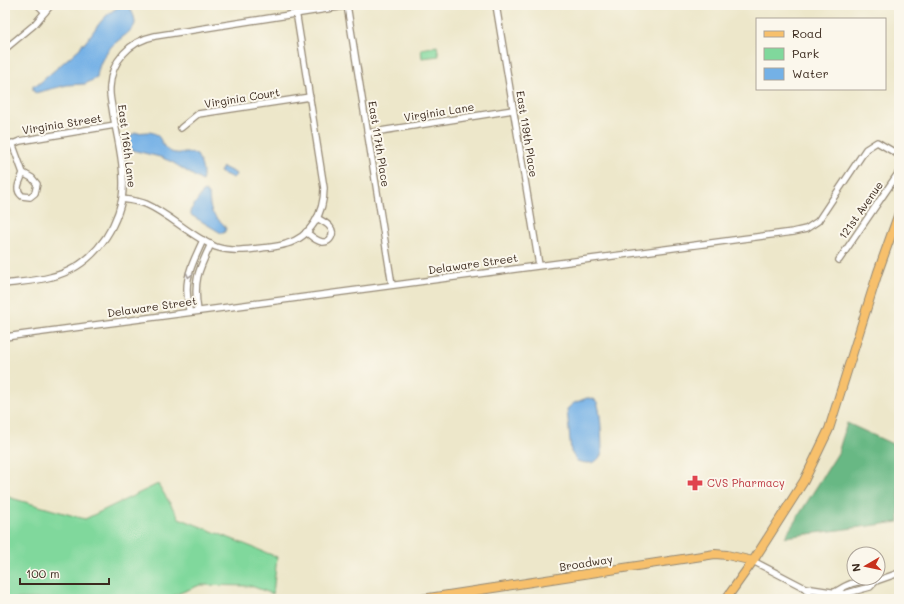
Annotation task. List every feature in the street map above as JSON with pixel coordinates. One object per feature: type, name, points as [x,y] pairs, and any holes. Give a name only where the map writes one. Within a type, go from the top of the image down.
[{"type":"main road","points":[[726,599],[753,561],[804,481],[829,429],[878,272],[899,213]]},
{"type":"main road","name":"Broadway","points":[[422,599],[715,554],[753,561]]},
{"type":"street","points":[[38,5],[45,12]]},
{"type":"street","points":[[5,49],[34,25],[51,5]]},
{"type":"street","points":[[122,198],[152,207],[203,240],[220,248],[235,250],[259,249],[291,243],[306,232],[317,218],[322,206],[324,188],[296,5]]},
{"type":"street","name":"East 116th Lane","points":[[5,284],[50,277],[68,271],[82,263],[95,252],[107,237],[118,216],[122,198],[123,178],[110,95],[110,80],[118,61],[129,48],[142,40],[155,36],[349,5]]},
{"type":"street","name":"East 117th Place","points":[[349,5],[392,285]]},
{"type":"street","name":"East 119th Place","points":[[496,5],[539,265]]},
{"type":"street","name":"Virginia Court","points":[[181,128],[198,114],[310,98]]},
{"type":"street","name":"Virginia Lane","points":[[368,133],[513,110]]},
{"type":"street","name":"Virginia Street","points":[[5,147],[12,143],[28,139],[115,125]]},
{"type":"street","name":"Delaware Street","points":[[5,337],[793,232],[806,229],[818,221],[866,149],[877,142],[899,155]]},
{"type":"street","points":[[12,143],[23,173]]},
{"type":"street","name":"121st Avenue","points":[[839,260],[899,172]]},
{"type":"street","points":[[306,232],[322,242],[326,242],[331,238],[333,235],[332,229],[317,218]]},
{"type":"street","points":[[189,312],[187,290],[189,278],[192,265],[203,240]]},
{"type":"street","points":[[198,311],[195,295],[196,282],[199,269],[211,244]]},
{"type":"street","points":[[753,561],[805,588],[835,592]]},
{"type":"street","points":[[832,599],[835,592],[843,586],[867,580],[876,581],[899,573]]},
{"type":"street","points":[[805,588],[814,599]]},
{"type":"green space","points":[[437,46],[439,56],[422,58],[421,49]]},
{"type":"green space","points":[[847,423],[899,447],[899,522],[785,537],[838,453]]},
{"type":"green space","points":[[158,484],[179,518],[277,557],[273,594],[251,586],[200,585],[165,599],[5,599],[5,495],[85,519]]},
{"type":"water","points":[[124,5],[128,5],[133,13],[135,20],[134,26],[111,47],[101,61],[97,78],[85,84],[67,85],[35,93],[33,90],[33,85],[37,85],[41,82],[80,48],[106,16]]},
{"type":"water","points":[[147,132],[156,134],[164,146],[171,152],[191,153],[197,155],[202,168],[202,181],[172,162],[160,157],[132,150],[129,143],[130,136],[135,133]]},
{"type":"water","points":[[223,167],[236,175],[233,178],[220,172]]},
{"type":"water","points":[[205,191],[209,194],[210,206],[213,214],[226,229],[224,233],[221,233],[191,215],[190,211]]},
{"type":"water","points":[[587,398],[592,398],[596,401],[598,404],[600,417],[602,453],[598,460],[592,463],[577,461],[571,452],[567,409],[574,403]]},
{"type":"place","name":"CVS Pharmacy","points":[[695,483]]}]
